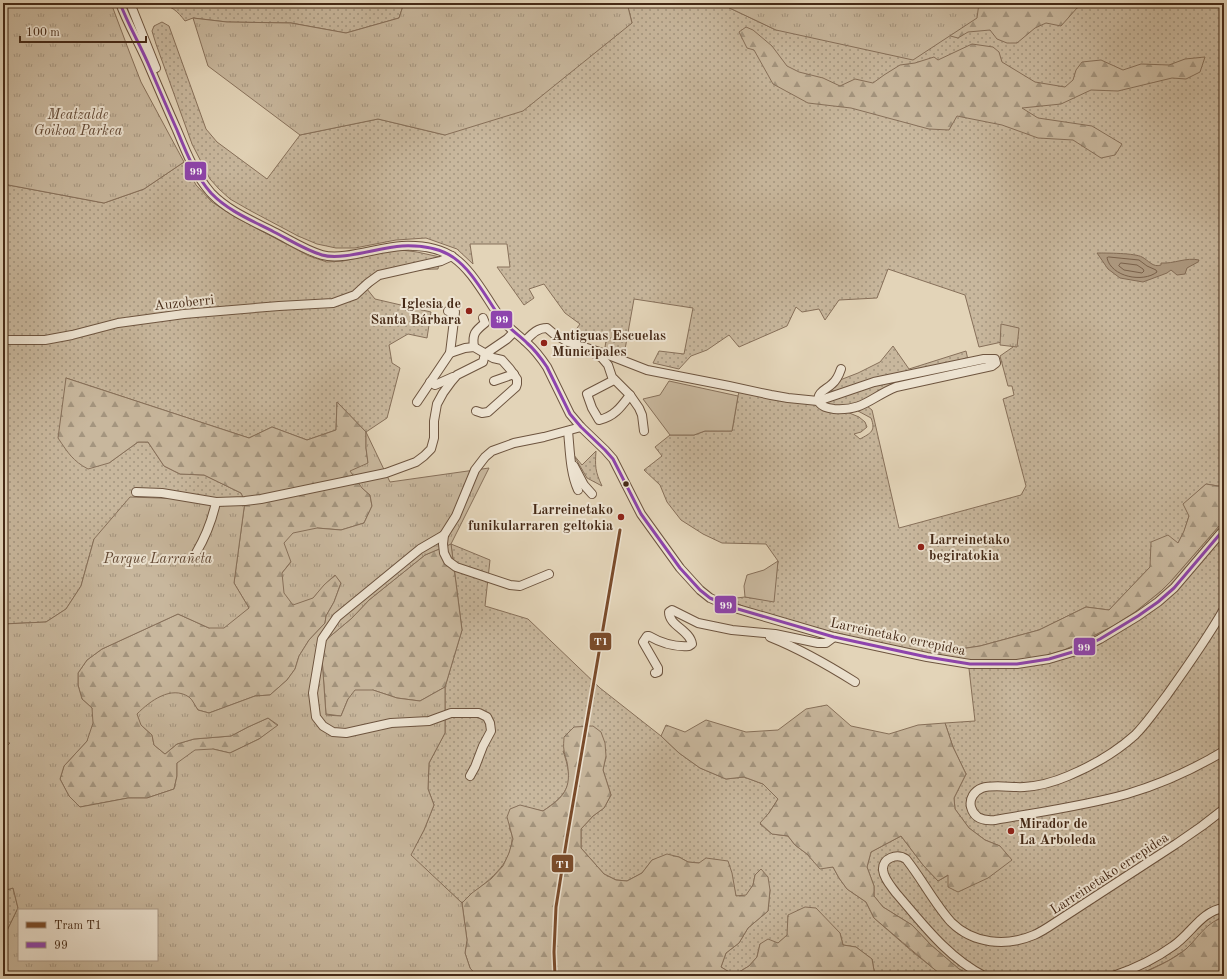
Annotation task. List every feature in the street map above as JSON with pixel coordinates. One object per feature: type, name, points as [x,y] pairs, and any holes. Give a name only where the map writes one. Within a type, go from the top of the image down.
[{"type":"street","points":[[120,3],[126,20],[149,65],[196,172],[219,201],[307,250],[323,255],[336,256],[393,247],[413,246],[432,249],[452,256]]},
{"type":"street","points":[[130,3],[154,64],[177,131]]},
{"type":"street","name":"Auzoberri","points":[[5,338],[45,340],[72,335],[118,323],[184,314],[333,303],[355,295],[379,275],[441,261],[452,256]]},
{"type":"street","name":"Larreinetako errepidea","points":[[452,256],[472,275],[502,320],[535,350],[547,367],[570,414],[613,459],[618,466],[641,514],[680,568],[692,583],[710,598],[731,607],[834,637],[927,657],[970,664],[1017,664],[1076,651],[1100,639],[1138,616],[1158,602],[1174,588],[1224,530]]},
{"type":"street","points":[[417,402],[450,353],[455,312],[448,311]]},
{"type":"street","points":[[474,347],[474,333],[485,323],[483,318]]},
{"type":"street","points":[[525,341],[534,332],[541,328],[547,328],[568,342],[647,370],[771,395],[818,401],[874,382],[984,359],[995,359],[996,363],[992,366],[896,387],[887,390],[860,406],[848,409],[828,409],[821,405],[818,401],[818,397],[820,392],[832,385],[837,379],[841,369]]},
{"type":"street","points":[[430,382],[435,385],[483,362],[485,354],[507,339],[514,332]]},
{"type":"street","points":[[450,353],[465,348],[474,347],[492,358],[502,360],[517,379],[516,387],[497,408],[482,413],[476,411]]},
{"type":"street","points":[[594,350],[595,355],[602,358],[608,364],[608,369],[614,380],[630,395],[639,408],[642,415],[644,431]]},
{"type":"street","points":[[494,381],[514,374]]},
{"type":"street","points":[[136,492],[162,493],[216,502],[245,501],[386,473],[403,467],[416,462],[431,449],[434,438],[434,421],[437,404],[457,375]]},
{"type":"street","points":[[614,380],[587,394],[592,408],[599,420],[612,415],[630,395]]},
{"type":"street","points":[[549,574],[520,586],[510,585],[456,567],[448,561],[444,553],[444,535],[456,516],[475,470],[485,457],[492,451],[514,443],[581,427]]},
{"type":"street","points":[[568,431],[570,460],[574,482],[578,490]]},
{"type":"street","points":[[570,460],[584,485],[592,494]]},
{"type":"street","points":[[196,553],[212,520],[216,502]]},
{"type":"street","points":[[444,535],[420,549],[337,617],[322,639],[313,694],[316,717],[323,726],[332,732],[346,733],[391,723],[429,721],[451,713],[479,713],[486,717],[490,723],[491,731],[470,776]]},
{"type":"street","points":[[1224,609],[1202,645],[1155,711],[1136,734],[1124,744],[1088,767],[1052,782],[1024,788],[983,788],[972,796],[970,801],[971,808],[982,820],[995,820],[1075,806],[1126,794],[1164,781],[1203,763],[1224,751]]},
{"type":"street","points":[[656,673],[658,672],[658,668],[643,642],[647,636],[664,643],[685,646],[690,646],[692,644],[692,641],[688,636],[670,618],[669,612],[672,610],[698,623],[732,630],[758,632],[818,643],[826,643],[834,637]]},
{"type":"street","points":[[758,632],[786,643],[833,668],[855,682]]},
{"type":"street","name":"Larreinetako errepidea","points":[[984,976],[964,965],[944,947],[896,893],[889,884],[883,872],[883,867],[888,860],[897,856],[902,856],[906,859],[944,912],[960,930],[991,942],[1013,941],[1035,935],[1053,924],[1176,844],[1224,809]]},
{"type":"street","points":[[1112,976],[1129,970],[1164,953],[1183,938],[1204,916],[1224,908]]},
{"type":"green space","name":"Meatzalde Goikoa Parkea","points":[[3,3],[111,3],[141,82],[184,162],[144,189],[104,203],[3,184]]},
{"type":"green space","points":[[158,3],[404,3],[399,18],[346,33],[291,23],[227,22],[193,18],[185,21],[171,7],[159,6]]},
{"type":"green space","points":[[404,3],[627,3],[632,23],[523,111],[445,135],[378,119],[300,135],[208,66],[193,18],[227,22],[291,23],[346,33],[399,18]]},
{"type":"green space","points":[[627,3],[719,3],[776,30],[979,3],[1224,3],[1224,487],[1206,484],[1184,504],[1189,516],[1184,532],[1178,543],[1150,567],[1109,610],[1086,607],[1039,630],[980,646],[926,654],[755,612],[728,599],[745,597],[773,601],[778,561],[766,544],[722,543],[703,534],[681,520],[667,502],[660,485],[644,470],[662,456],[655,447],[670,435],[694,435],[705,431],[732,431],[739,392],[782,401],[812,403],[823,409],[847,412],[859,417],[865,422],[867,427],[861,432],[854,434],[860,439],[872,431],[873,426],[871,418],[858,411],[867,406],[872,410],[899,528],[1021,495],[1026,486],[1003,399],[1014,395],[1012,386],[1008,386],[1000,356],[1013,347],[1011,340],[979,347],[965,295],[888,269],[877,298],[839,300],[825,320],[819,309],[802,312],[796,307],[787,326],[739,347],[729,335],[707,350],[691,356],[679,369],[653,363],[659,351],[684,354],[693,308],[634,299],[624,355],[605,347],[606,341],[586,335],[583,340],[572,335],[580,324],[565,313],[544,284],[529,289],[534,298],[524,305],[497,267],[510,267],[507,244],[470,244],[473,264],[457,249],[426,238],[396,240],[355,248],[336,248],[317,244],[298,236],[230,199],[210,179],[192,144],[152,31],[154,26],[162,22],[169,26],[206,129],[217,142],[267,179],[300,135],[378,119],[445,135],[632,23]]},
{"type":"green space","points":[[719,3],[979,3],[977,18],[913,60],[776,30]]},
{"type":"green space","points":[[916,3],[1089,3],[1077,8],[1061,26],[1046,23],[1035,28],[1017,43],[1007,43],[997,39],[990,30],[968,32],[958,38],[939,33]]},
{"type":"green space","points":[[746,27],[753,30],[772,46],[787,66],[799,72],[823,78],[840,86],[855,79],[873,83],[900,65],[915,63],[934,57],[938,60],[972,44],[993,47],[999,52],[1002,62],[1035,82],[1065,87],[1073,80],[1076,70],[1082,62],[1101,60],[1123,70],[1141,64],[1169,65],[1185,59],[1205,57],[1200,72],[1186,79],[1172,78],[1118,91],[1091,90],[1061,104],[1022,108],[1038,118],[1092,126],[1122,144],[1115,155],[1101,158],[1073,140],[1038,138],[1002,125],[957,116],[949,130],[929,129],[851,108],[808,103],[773,84],[754,50],[747,48],[739,32]]},
{"type":"green space","points":[[184,162],[196,185],[212,202],[235,217],[309,256],[327,262],[343,261],[401,250],[440,257],[438,269],[415,270],[390,275],[377,281],[367,289],[375,299],[431,312],[427,338],[408,334],[389,345],[392,363],[400,368],[387,418],[366,432],[337,402],[336,430],[307,440],[272,427],[249,438],[66,378],[109,463],[138,442],[148,442],[164,466],[180,474],[204,475],[241,493],[245,501],[94,539],[81,586],[66,609],[46,622],[3,624],[3,184],[104,203],[144,189]]},
{"type":"green space","points":[[1001,324],[1019,328],[1017,347],[1000,345]]},
{"type":"green space","points":[[893,346],[909,369],[966,351],[968,360],[835,391],[829,391],[822,387],[858,373],[880,362]]},
{"type":"green space","points":[[982,362],[983,365],[890,386],[865,401],[844,407],[824,404],[825,402],[867,386]]},
{"type":"green space","points":[[66,378],[249,438],[272,427],[307,440],[336,430],[337,402],[366,432],[368,463],[362,488],[370,495],[372,506],[364,523],[341,530],[317,528],[282,573],[313,598],[323,585],[336,575],[341,583],[334,602],[326,616],[325,623],[309,640],[299,656],[295,669],[287,680],[270,695],[255,696],[209,713],[198,710],[190,698],[141,725],[152,735],[154,745],[165,754],[177,744],[194,739],[231,736],[268,718],[278,726],[259,739],[230,753],[213,749],[177,763],[177,776],[174,789],[147,798],[128,798],[80,807],[69,796],[60,779],[64,766],[87,741],[92,708],[82,699],[78,685],[78,673],[87,660],[102,649],[178,614],[209,628],[249,608],[234,583],[245,501],[241,493],[204,475],[180,474],[164,466],[148,442],[138,442],[109,463],[88,469],[78,463],[58,438]]},
{"type":"green space","points":[[669,381],[738,396],[732,431],[705,431],[694,435],[670,435],[643,399],[660,395]]},
{"type":"green space","name":"Parque Larrañeta","points":[[366,432],[390,482],[489,468],[451,544],[425,555],[369,600],[352,618],[321,644],[326,715],[341,716],[348,699],[355,690],[373,690],[397,698],[420,701],[445,687],[445,733],[429,763],[428,789],[434,805],[424,830],[411,855],[462,903],[467,940],[465,953],[470,968],[477,976],[4,976],[3,939],[18,908],[13,888],[3,891],[3,750],[10,743],[3,743],[3,624],[46,622],[66,609],[81,586],[94,539],[130,497],[245,501],[234,583],[249,608],[224,628],[209,628],[178,614],[102,649],[87,660],[78,673],[78,685],[82,699],[92,708],[93,723],[87,741],[64,766],[60,779],[69,796],[80,807],[128,798],[147,798],[174,789],[177,776],[177,763],[195,750],[213,749],[230,753],[259,739],[278,725],[268,718],[231,736],[194,739],[177,744],[165,754],[154,745],[152,735],[141,725],[137,714],[148,704],[161,696],[175,693],[189,697],[198,710],[209,713],[255,696],[270,695],[287,680],[295,669],[299,656],[309,640],[325,623],[326,616],[334,602],[341,583],[335,575],[313,598],[293,605],[284,593],[282,573],[291,562],[284,543],[293,533],[317,528],[341,530],[364,523],[372,506],[370,495],[362,488],[350,471],[368,463]]},
{"type":"green space","points":[[596,451],[596,468],[602,486],[587,478],[573,454],[582,465]]},
{"type":"green space","points":[[1206,484],[1224,487],[1224,523],[1219,526],[1161,591],[1135,612],[1113,626],[1064,650],[1045,656],[1012,661],[968,660],[926,654],[980,646],[1039,630],[1086,607],[1109,610],[1150,567],[1151,542],[1168,535],[1178,543],[1189,516],[1183,504]]},
{"type":"green space","points":[[1224,523],[1224,918],[1218,919],[1209,926],[1185,950],[1168,961],[1136,976],[971,976],[959,969],[931,945],[912,925],[883,907],[874,896],[874,886],[867,867],[871,852],[901,836],[923,865],[938,881],[1000,846],[985,840],[969,828],[955,809],[954,798],[966,774],[953,747],[945,723],[975,721],[968,660],[1045,656],[1064,650],[1113,626],[1135,612],[1161,591],[1219,526]]},
{"type":"green space","points":[[451,544],[490,560],[485,606],[528,619],[600,688],[661,736],[679,753],[700,768],[726,779],[744,777],[763,784],[778,799],[760,824],[772,834],[788,836],[795,845],[807,854],[820,868],[833,867],[847,889],[866,902],[874,918],[943,976],[875,976],[872,959],[856,947],[843,945],[840,933],[788,916],[788,935],[778,943],[760,944],[757,957],[749,966],[734,975],[721,967],[726,953],[739,943],[748,928],[768,911],[770,890],[755,875],[753,885],[746,896],[736,896],[734,887],[699,863],[688,862],[679,857],[652,860],[642,873],[627,881],[616,880],[604,874],[581,848],[581,829],[593,816],[604,808],[611,795],[603,770],[606,756],[563,751],[569,779],[564,792],[552,805],[543,811],[533,809],[509,828],[512,838],[510,851],[506,860],[493,876],[462,903],[410,855],[424,830],[434,805],[428,789],[429,763],[445,733],[445,687],[462,630]]},
{"type":"green space","points":[[451,544],[462,630],[445,687],[420,701],[397,698],[373,690],[348,699],[341,716],[326,714],[321,644],[352,618],[369,600],[425,555]]},
{"type":"green space","points":[[778,561],[774,602],[745,597],[744,586],[747,575],[764,570]]},
{"type":"green space","points":[[827,705],[851,726],[889,734],[918,725],[945,723],[953,747],[966,774],[954,798],[955,809],[969,828],[985,840],[1000,846],[1012,860],[988,878],[958,892],[948,887],[948,875],[938,881],[923,865],[901,836],[871,852],[867,867],[874,886],[874,896],[883,907],[912,925],[931,945],[959,969],[971,976],[943,976],[874,918],[866,902],[847,889],[833,867],[820,869],[807,854],[795,845],[788,836],[772,834],[760,823],[778,799],[763,784],[744,777],[726,779],[700,768],[679,753],[661,736],[666,725],[685,732],[706,720],[746,732],[778,730],[806,709]]},
{"type":"green space","points":[[593,726],[601,732],[605,743],[606,756],[603,770],[611,795],[604,808],[593,816],[581,829],[581,848],[604,874],[616,880],[627,881],[642,873],[652,860],[667,854],[679,857],[688,862],[699,863],[706,858],[728,861],[732,873],[736,896],[746,895],[753,885],[755,875],[761,869],[768,877],[770,890],[768,911],[748,928],[739,943],[726,953],[721,967],[734,975],[749,966],[757,957],[760,944],[768,939],[778,943],[787,935],[788,915],[805,907],[816,908],[840,933],[843,945],[856,947],[872,959],[875,976],[477,976],[470,968],[465,953],[467,940],[462,903],[472,893],[491,879],[503,866],[513,839],[507,817],[510,809],[520,805],[543,811],[561,796],[565,791],[568,779],[564,737],[574,727]]},
{"type":"green space","points":[[13,888],[18,908],[3,939],[3,891]]},
{"type":"green space","points":[[1224,918],[1224,976],[1136,976],[1175,957],[1186,949],[1203,930],[1213,922]]},
{"type":"water","points":[[1097,253],[1138,256],[1144,258],[1153,265],[1158,266],[1161,265],[1161,263],[1171,263],[1189,259],[1199,260],[1187,268],[1185,274],[1177,275],[1171,270],[1143,282],[1120,278],[1108,269]]},
{"type":"tram line","name":"T1","points":[[555,976],[554,952],[556,907],[620,530]]},
{"type":"transit line","name":"99","points":[[120,3],[191,163],[200,179],[211,193],[225,205],[241,215],[304,248],[322,255],[340,256],[393,247],[418,246],[444,252],[463,265],[504,322],[540,357],[547,367],[570,414],[613,459],[641,514],[680,568],[700,590],[710,598],[731,607],[834,637],[927,657],[970,664],[1017,664],[1049,659],[1076,651],[1100,639],[1138,616],[1158,602],[1174,588],[1224,530]]},
{"type":"place","name":"Iglesia de Santa Bárbara","points":[[469,311]]},
{"type":"place","name":"Antiguas Escuelas Municipales","points":[[544,343]]},
{"type":"place","name":"Larreinetako funikularraren geltokia","points":[[621,517]]},
{"type":"place","name":"Larreinetako begiratokia","points":[[921,547]]},
{"type":"place","name":"Mirador de La Arboleda","points":[[1011,831]]}]
